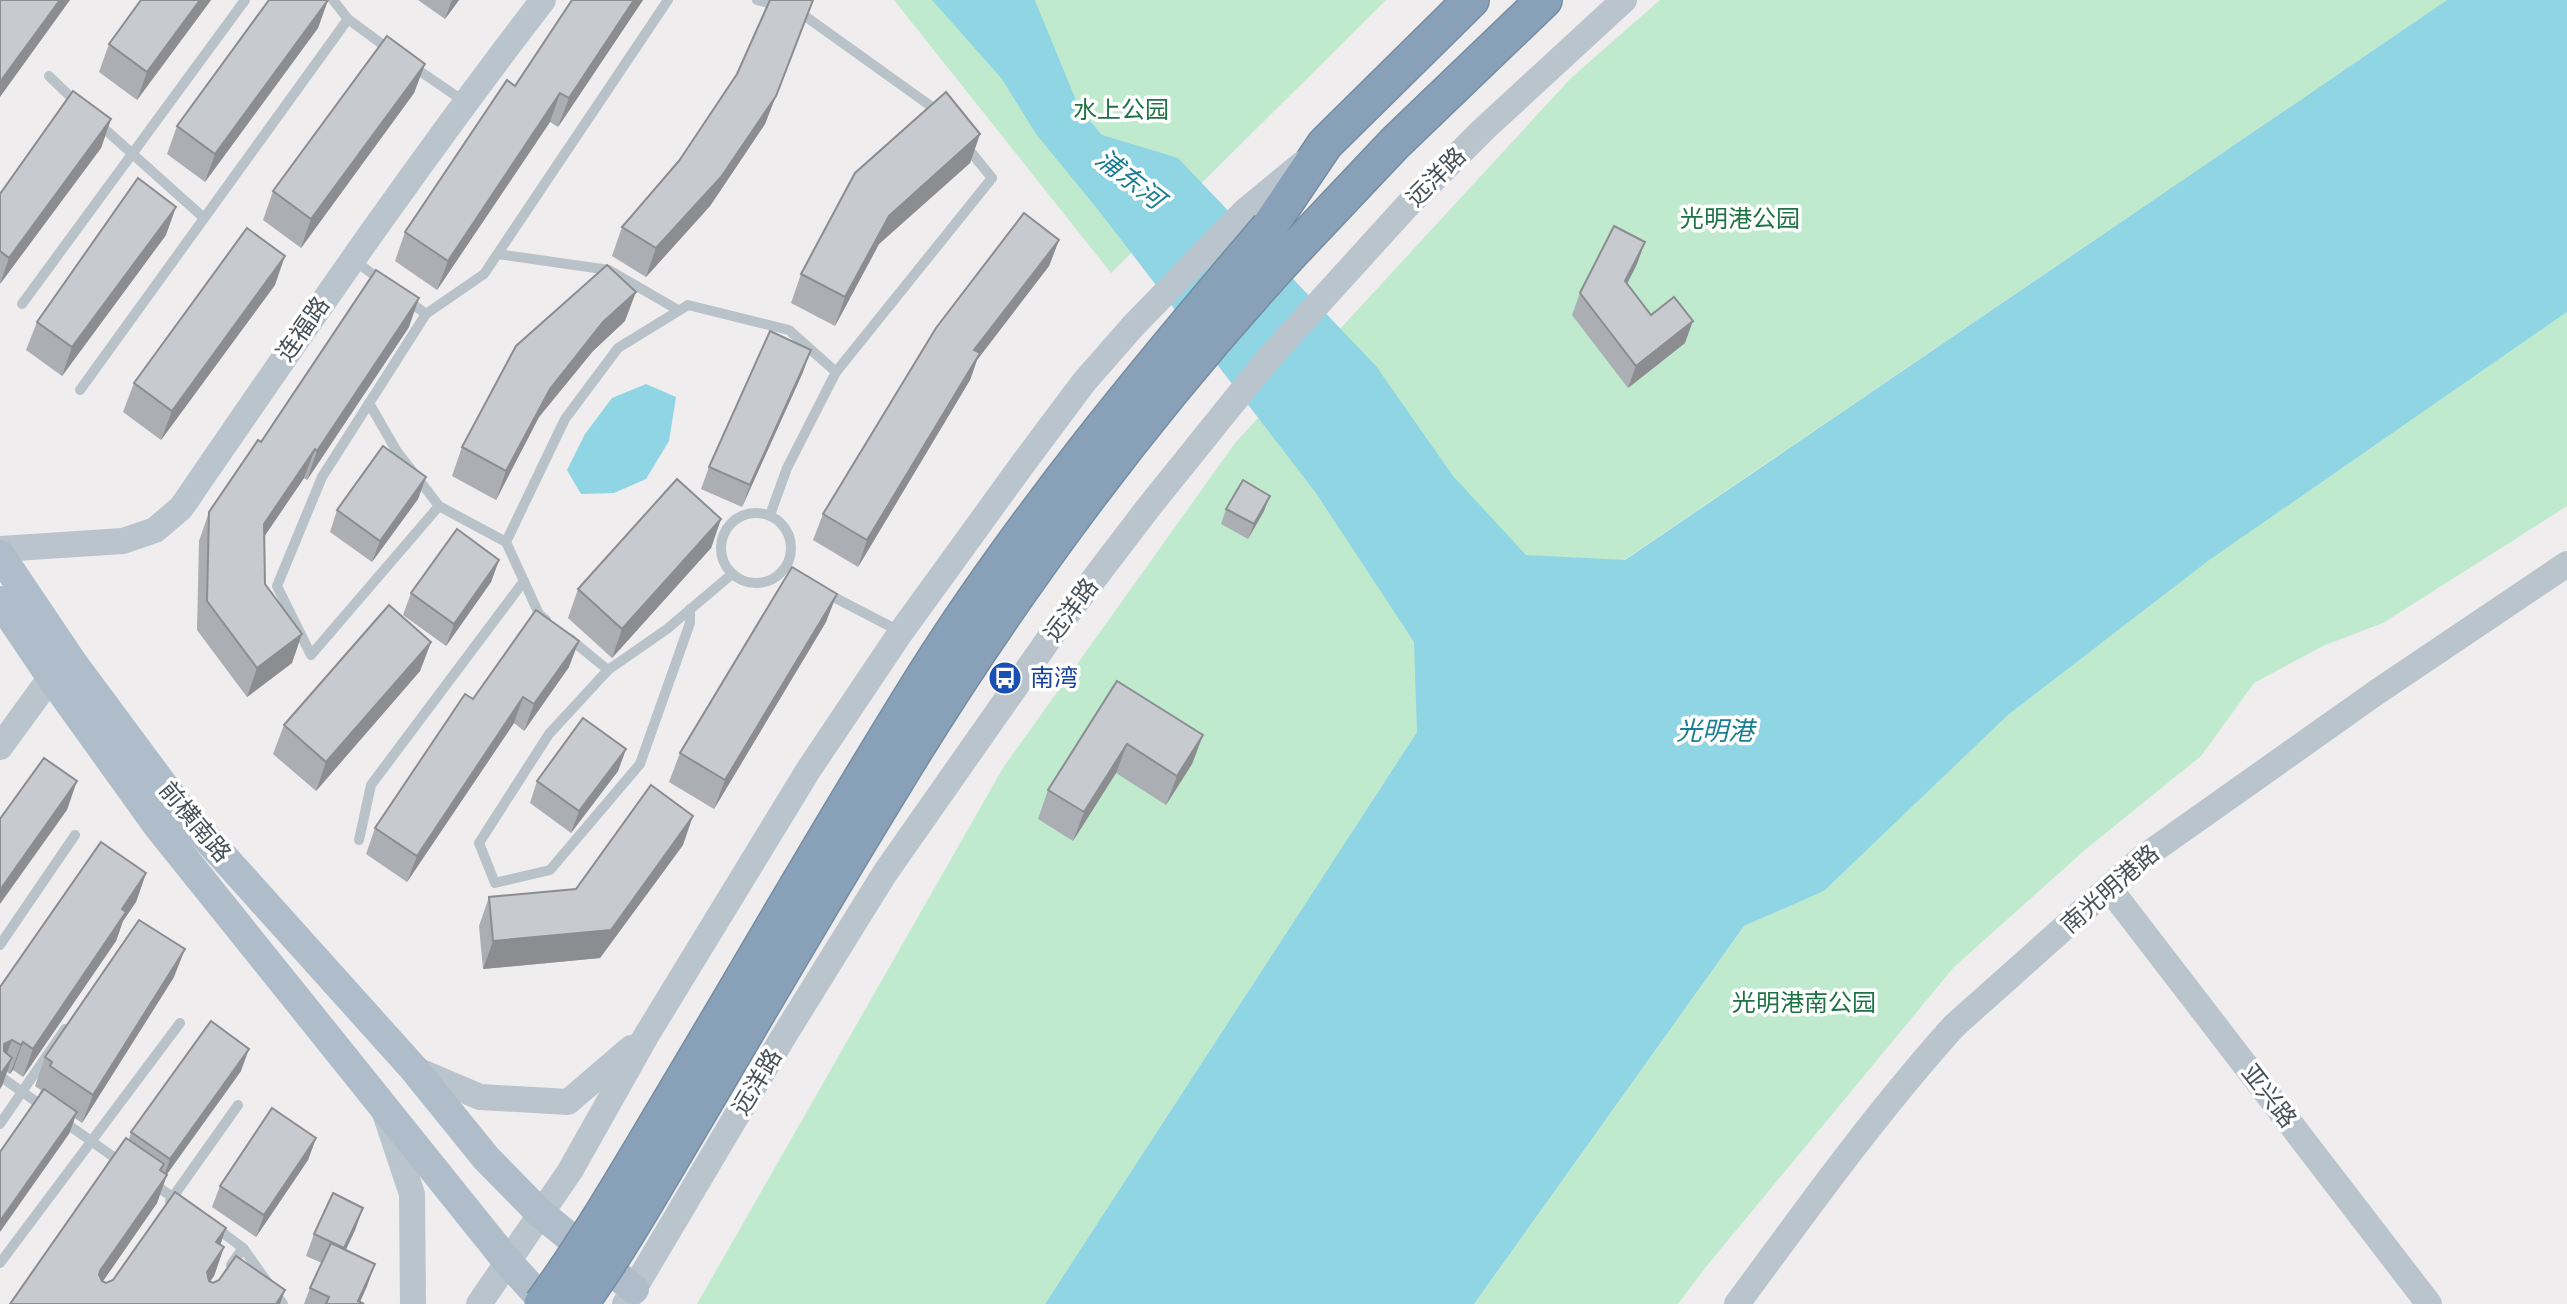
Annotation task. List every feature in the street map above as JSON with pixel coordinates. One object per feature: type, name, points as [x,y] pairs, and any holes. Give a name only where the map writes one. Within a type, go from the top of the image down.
[{"type":"highway","points":[[580,1304],[653,1189],[891,788],[1026,582],[1102,477],[1180,379],[1269,230],[1325,144],[1471,0]]},
{"type":"highway","points":[[544,1304],[627,1174],[928,670],[1076,459],[1156,358],[1269,230],[1395,143],[1544,0]]},
{"type":"main road","name":"连福路","points":[[0,549],[123,541],[155,530],[181,508],[352,258],[543,0]]},
{"type":"main road","name":"远洋路","points":[[636,1299],[842,940],[930,806],[1058,626],[1222,414],[1326,293],[1406,207],[1485,129],[1624,0]]},
{"type":"main road","points":[[479,1304],[570,1171],[646,1036],[809,769],[901,632],[1022,465],[1084,383],[1133,326],[1269,230]]},
{"type":"main road","name":"前横南路","points":[[0,555],[74,665],[183,812],[414,1069],[486,1158],[541,1214],[636,1299]]},
{"type":"main road","name":"南光明港路","points":[[1737,1304],[1862,1135],[1954,1026],[2141,859],[2376,692],[2567,564]]},
{"type":"main road","name":"前横南路","points":[[0,601],[158,826],[544,1304]]},
{"type":"main road","points":[[0,747],[51,677]]},
{"type":"main road","name":"亚兴路","points":[[2109,888],[2429,1304]]},
{"type":"main road","name":"前横南路","points":[[414,1069],[480,1097],[568,1102],[646,1036]]},
{"type":"main road","name":"前横南路","points":[[383,1104],[412,1194],[413,1304]]},
{"type":"lane","points":[[22,304],[245,0]]},
{"type":"lane","points":[[334,0],[348,19],[465,102]]},
{"type":"lane","points":[[439,506],[311,655],[277,586],[322,477],[426,314],[484,274],[668,0]]},
{"type":"lane","points":[[757,0],[800,12],[938,111],[946,121]]},
{"type":"lane","points":[[80,390],[348,19]]},
{"type":"lane","points":[[49,76],[131,155],[204,218]]},
{"type":"lane","points":[[770,515],[787,468],[836,372],[992,178],[961,140]]},
{"type":"lane","points":[[498,254],[609,270],[678,310]]},
{"type":"lane","points":[[352,258],[426,314]]},
{"type":"lane","points":[[506,541],[565,418],[618,348],[678,310],[688,305],[789,330],[836,372]]},
{"type":"lane","points":[[369,403],[396,450],[439,506],[506,541],[539,614],[608,670]]},
{"type":"lane","points":[[759,513],[770,515],[786,529],[791,539],[789,561],[775,578],[753,583],[742,580],[732,574],[725,565],[722,555],[723,534],[738,517],[759,513]]},
{"type":"lane","points":[[783,570],[795,576]]},
{"type":"lane","points":[[691,609],[690,623],[640,764],[550,870],[495,883],[479,843],[549,734],[608,670],[667,629],[732,574]]},
{"type":"lane","points":[[359,840],[371,785],[524,581]]},
{"type":"lane","points":[[818,588],[901,632]]},
{"type":"lane","points":[[0,945],[75,835]]},
{"type":"lane","points":[[0,1124],[74,1016]]},
{"type":"lane","points":[[0,1263],[180,1023]]},
{"type":"lane","points":[[0,1076],[135,1171]]},
{"type":"lane","points":[[165,1207],[238,1105]]},
{"type":"lane","points":[[144,1178],[193,1211]]},
{"type":"lane","points":[[203,1218],[243,1248],[283,1304]]},
{"type":"lane","points":[[227,1270],[243,1248]]},
{"type":"green space","name":"水上公园","points":[[894,0],[1386,0],[1111,273]]},
{"type":"green space","name":"光明港公园","points":[[1660,0],[2447,0],[1624,560],[1417,732],[1045,1304],[697,1304],[1003,768],[1235,443],[1571,78]]},
{"type":"green space","name":"光明港南公园","points":[[2567,312],[2567,506],[2383,623],[2325,645],[2254,683],[2201,756],[2086,849],[1954,967],[1678,1304],[1474,1304],[1744,926],[1824,891],[2008,715],[2208,561]]},
{"type":"water","name":"光明港","points":[[932,0],[1033,0],[1029,50],[1102,135],[1178,158],[1376,366],[1453,476],[1526,555],[1625,560],[2447,0],[2567,0],[2567,312],[2208,561],[2008,715],[1824,891],[1744,926],[1474,1304],[1045,1304],[1417,732],[1414,642],[1316,493],[1099,211],[1036,134],[1002,79]]},
{"type":"water","points":[[646,384],[676,397],[669,441],[646,479],[614,493],[581,494],[567,470],[585,434],[612,398]]},
{"type":"building","points":[[60,0],[0,82],[0,1]]},
{"type":"building","points":[[141,0],[200,0],[147,72],[109,44]]},
{"type":"building","points":[[269,0],[328,0],[215,154],[177,126]]},
{"type":"building","points":[[572,0],[634,0],[569,98],[560,93],[448,261],[405,232],[507,80],[515,86]]},
{"type":"building","points":[[770,0],[813,0],[776,96],[721,177],[656,248],[622,227],[679,161],[737,74]]},
{"type":"building","points":[[387,36],[425,64],[311,219],[273,191]]},
{"type":"building","points":[[73,91],[111,119],[9,258],[0,251],[0,194]]},
{"type":"building","points":[[946,92],[980,134],[889,216],[845,297],[801,274],[855,173]]},
{"type":"building","points":[[138,178],[176,207],[72,347],[37,322]]},
{"type":"building","points":[[1024,213],[1059,240],[974,350],[980,353],[867,540],[823,514],[936,328]]},
{"type":"building","points":[[1614,226],[1645,242],[1625,281],[1651,315],[1674,297],[1693,321],[1636,366],[1580,293]]},
{"type":"building","points":[[247,228],[285,256],[172,411],[134,383]]},
{"type":"building","points":[[607,265],[636,292],[603,322],[550,389],[506,471],[462,447],[516,346]]},
{"type":"building","points":[[376,270],[419,298],[317,451],[315,449],[264,524],[265,584],[302,634],[257,668],[207,601],[209,512],[258,440],[261,442]]},
{"type":"building","points":[[770,331],[811,350],[750,485],[709,467]]},
{"type":"building","points":[[383,446],[426,477],[380,541],[337,510]]},
{"type":"building","points":[[677,479],[721,519],[622,629],[578,589]]},
{"type":"building","points":[[1243,480],[1270,496],[1254,524],[1226,509]]},
{"type":"building","points":[[457,529],[499,560],[454,624],[411,593]]},
{"type":"building","points":[[792,567],[837,594],[725,780],[680,753]]},
{"type":"building","points":[[389,605],[431,642],[326,762],[284,725]]},
{"type":"building","points":[[536,610],[579,641],[534,704],[523,697],[417,856],[375,828],[465,694],[473,699]]},
{"type":"building","points":[[1117,681],[1203,735],[1177,776],[1127,744],[1084,812],[1048,790]]},
{"type":"building","points":[[583,718],[626,749],[579,811],[537,781]]},
{"type":"building","points":[[44,758],[77,781],[0,890],[0,819]]},
{"type":"building","points":[[651,785],[693,816],[611,930],[493,941],[489,897],[576,889]]},
{"type":"building","points":[[101,842],[146,873],[122,909],[126,912],[33,1049],[23,1042],[21,1045],[12,1040],[4,1044],[4,1051],[12,1058],[0,1075],[0,987]]},
{"type":"building","points":[[139,920],[185,949],[93,1095],[50,1066],[52,1062],[45,1057]]},
{"type":"building","points":[[211,1021],[249,1049],[170,1159],[131,1132]]},
{"type":"building","points":[[44,1089],[77,1112],[0,1221],[0,1152]]},
{"type":"building","points":[[272,1108],[316,1138],[264,1215],[220,1186]]},
{"type":"building","points":[[126,1138],[164,1164],[160,1170],[167,1175],[100,1271],[102,1281],[106,1283],[113,1280],[175,1192],[226,1228],[216,1242],[224,1247],[207,1272],[209,1281],[213,1283],[219,1280],[236,1256],[285,1290],[276,1304],[10,1304]]},
{"type":"building","points":[[333,1193],[363,1208],[344,1248],[314,1234]]},
{"type":"building","points":[[331,1243],[375,1264],[358,1301],[364,1304],[326,1304],[329,1297],[310,1288]]},
{"type":"waterway","name":"浦东河","points":[[1012,0],[1057,109]]},
{"type":"place","name":"南湾","points":[[1005,678]]}]
